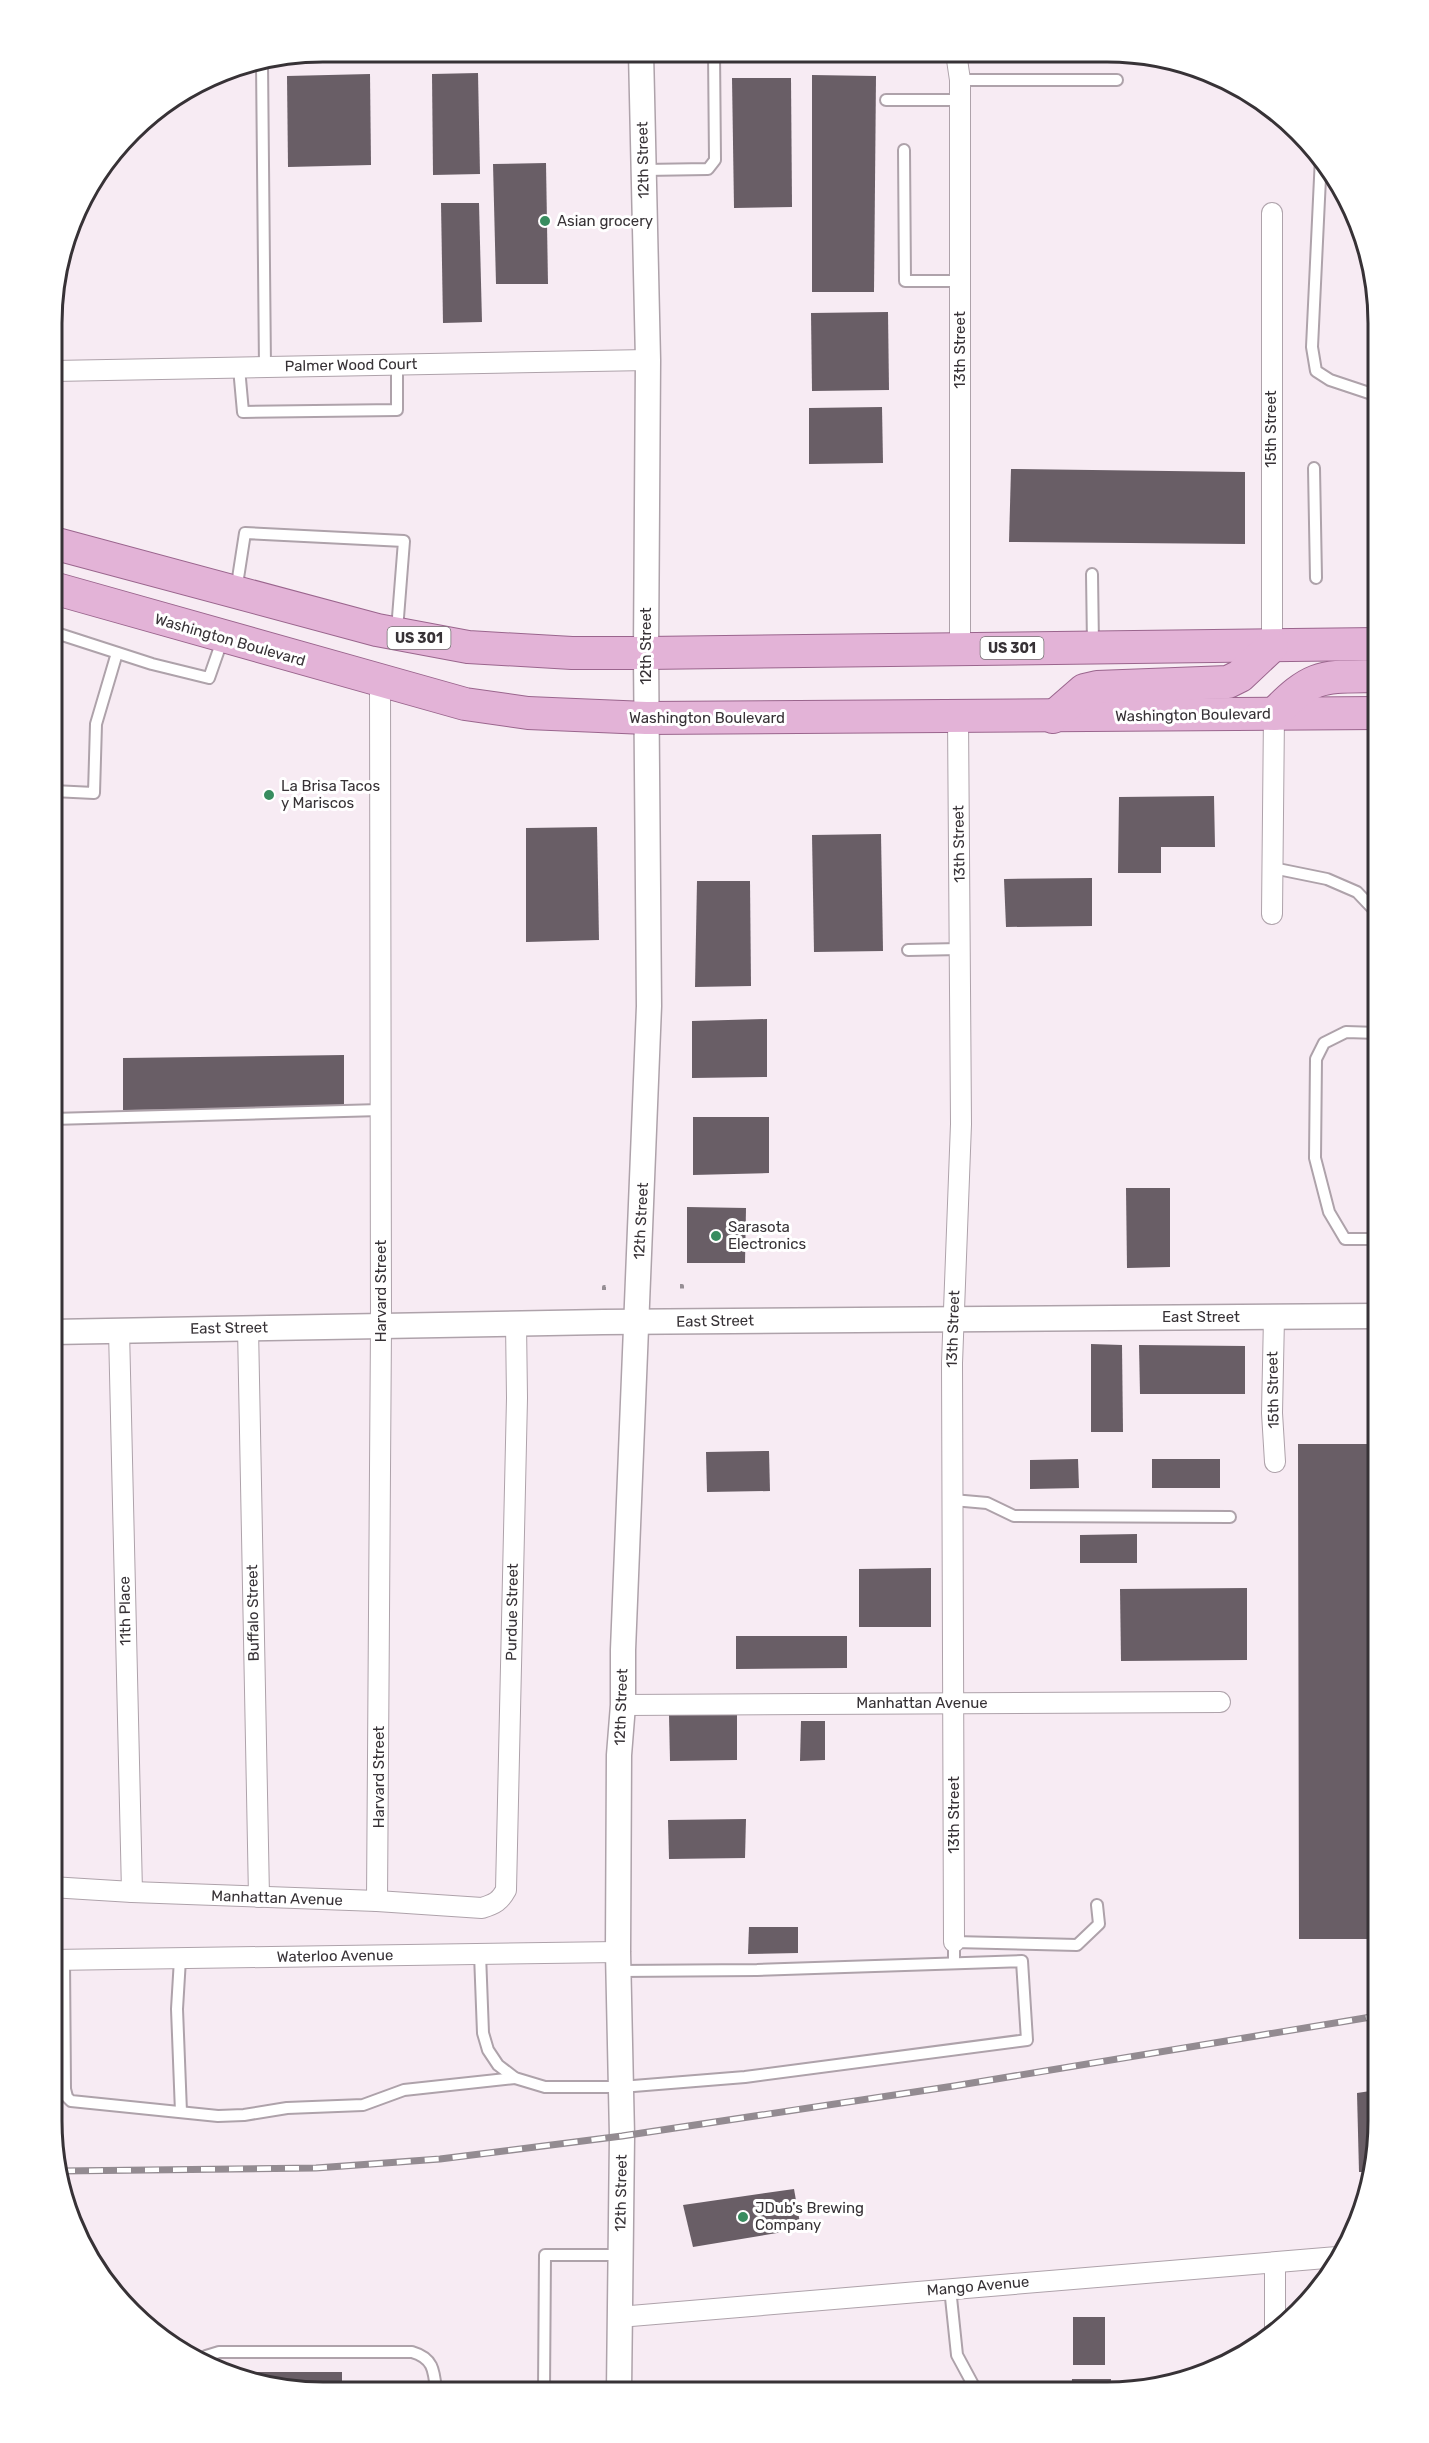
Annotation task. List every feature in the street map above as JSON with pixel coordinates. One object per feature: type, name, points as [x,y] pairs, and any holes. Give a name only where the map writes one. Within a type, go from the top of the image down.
[{"type":"main road","name":"US 301","points":[[62,545],[377,630],[468,647],[572,653],[646,653],[1368,644]]},
{"type":"main road","name":"Washington Boulevard","points":[[62,593],[465,704],[528,713],[646,718],[1368,713]]},
{"type":"main road","points":[[1053,717],[1083,690],[1097,687],[1228,682],[1246,671],[1272,646]]},
{"type":"main road","points":[[1274,714],[1296,691],[1310,683],[1327,677],[1368,676]]},
{"type":"street","name":"12th Street","points":[[619,2382],[620,1755],[649,1006],[646,718],[648,360],[641,62]]},
{"type":"street","name":"13th Street","points":[[957,62],[960,90],[960,648]]},
{"type":"street","name":"15th Street","points":[[1272,213],[1272,646]]},
{"type":"street","name":"Palmer Wood Court","points":[[62,371],[648,360]]},
{"type":"street","name":"Harvard Street","points":[[377,1901],[381,1326],[380,682]]},
{"type":"street","points":[[1272,914],[1274,714]]},
{"type":"street","name":"13th Street","points":[[954,1942],[953,1319],[961,1124],[958,717]]},
{"type":"street","name":"East Street","points":[[62,1332],[516,1323],[1368,1316]]},
{"type":"street","name":"15th Street","points":[[1274,1317],[1272,1413],[1275,1462]]},
{"type":"street","name":"Purdue Street","points":[[500,1900],[506,1890],[517,1398],[516,1323]]},
{"type":"street","name":"Buffalo Street","points":[[248,1328],[259,1897]]},
{"type":"street","name":"11th Place","points":[[119,1330],[132,1893]]},
{"type":"street","name":"Manhattan Avenue","points":[[623,1705],[1220,1702]]},
{"type":"street","name":"Manhattan Avenue","points":[[62,1888],[132,1893],[377,1901],[482,1908],[494,1905],[500,1900]]},
{"type":"street","name":"Waterloo Avenue","points":[[62,1960],[480,1954],[618,1962]]},
{"type":"street","name":"Mango Avenue","points":[[620,2317],[1328,2258]]},
{"type":"street","points":[[1275,2263],[1275,2320]]},
{"type":"lane","points":[[644,170],[708,169],[713,166],[715,160],[714,62]]},
{"type":"lane","points":[[262,69],[265,367]]},
{"type":"lane","points":[[886,100],[960,90],[1117,80]]},
{"type":"lane","points":[[904,150],[905,281],[960,281]]},
{"type":"lane","points":[[1320,174],[1312,347],[1316,371],[1330,380],[1368,393]]},
{"type":"lane","points":[[239,368],[243,412],[397,410],[397,365]]},
{"type":"lane","points":[[1314,468],[1316,578]]},
{"type":"lane","points":[[236,592],[245,533],[404,541],[397,634]]},
{"type":"lane","points":[[1092,574],[1093,647]]},
{"type":"lane","points":[[62,635],[117,653],[209,678],[223,638]]},
{"type":"lane","points":[[62,791],[94,792],[96,724],[117,653]]},
{"type":"lane","points":[[1273,868],[1327,879],[1357,892],[1368,904]]},
{"type":"lane","points":[[908,950],[960,949]]},
{"type":"lane","points":[[1368,1032],[1346,1032],[1324,1043],[1316,1059],[1315,1158],[1329,1212],[1345,1239],[1368,1239]]},
{"type":"lane","points":[[62,1119],[380,1110]]},
{"type":"lane","points":[[953,1500],[987,1503],[1014,1516],[1230,1518]]},
{"type":"lane","points":[[954,1963],[954,1942],[1077,1945],[1099,1924],[1097,1905]]},
{"type":"lane","points":[[480,1954],[483,2033],[488,2050],[498,2065],[515,2078]]},
{"type":"lane","points":[[180,1959],[177,2009],[181,2112]]},
{"type":"lane","points":[[62,1987],[67,2097],[71,2101],[218,2116],[244,2115],[287,2108],[363,2105],[404,2090],[515,2078],[545,2086],[621,2087],[746,2077],[1027,2040],[1022,1961],[757,1970],[618,1962]]},
{"type":"lane","points":[[544,2382],[545,2255],[620,2255]]},
{"type":"lane","points":[[950,2288],[957,2355],[972,2382]]},
{"type":"lane","points":[[208,2355],[219,2352],[412,2352],[428,2359],[433,2365],[435,2382]]},
{"type":"building","points":[[478,73],[480,174],[433,175],[432,74]]},
{"type":"building","points":[[370,74],[371,165],[288,167],[287,76]]},
{"type":"building","points":[[812,75],[876,76],[874,292],[812,292]]},
{"type":"building","points":[[732,78],[791,78],[792,207],[734,208]]},
{"type":"building","points":[[546,163],[548,284],[496,284],[493,164]]},
{"type":"building","points":[[441,203],[479,203],[482,322],[443,323]]},
{"type":"building","points":[[888,312],[889,390],[812,391],[811,313]]},
{"type":"building","points":[[882,407],[883,463],[809,464],[809,408]]},
{"type":"building","points":[[1011,469],[1245,472],[1245,544],[1009,542]]},
{"type":"building","points":[[1214,796],[1215,847],[1161,847],[1161,873],[1118,873],[1119,797]]},
{"type":"building","points":[[597,827],[599,940],[526,942],[526,828]]},
{"type":"building","points":[[881,834],[883,951],[814,952],[812,835]]},
{"type":"building","points":[[1092,878],[1092,926],[1006,927],[1004,879]]},
{"type":"building","points":[[697,881],[750,881],[751,986],[695,987]]},
{"type":"building","points":[[767,1019],[767,1077],[692,1078],[692,1021]]},
{"type":"building","points":[[344,1055],[344,1108],[123,1110],[123,1058]]},
{"type":"building","points":[[693,1117],[769,1117],[769,1173],[693,1175]]},
{"type":"building","points":[[1126,1188],[1170,1188],[1170,1267],[1127,1268]]},
{"type":"building","name":"Sarasota Electronics","points":[[687,1207],[746,1208],[745,1263],[687,1263]]},
{"type":"building","points":[[1091,1344],[1122,1345],[1123,1432],[1091,1432]]},
{"type":"building","points":[[1139,1345],[1245,1346],[1245,1394],[1140,1394]]},
{"type":"building","points":[[1298,1444],[1368,1444],[1368,1939],[1299,1939]]},
{"type":"building","points":[[769,1451],[770,1491],[707,1492],[706,1452]]},
{"type":"building","points":[[1078,1459],[1079,1488],[1030,1489],[1030,1460]]},
{"type":"building","points":[[1152,1459],[1220,1459],[1220,1488],[1152,1488]]},
{"type":"building","points":[[1137,1534],[1137,1563],[1080,1563],[1080,1535]]},
{"type":"building","points":[[931,1568],[931,1627],[859,1627],[859,1569]]},
{"type":"building","points":[[1247,1588],[1247,1660],[1121,1661],[1120,1589]]},
{"type":"building","points":[[736,1636],[847,1636],[847,1668],[736,1669]]},
{"type":"building","points":[[669,1715],[737,1715],[737,1760],[670,1761]]},
{"type":"building","points":[[801,1721],[825,1721],[825,1760],[800,1761]]},
{"type":"building","points":[[746,1819],[745,1858],[669,1859],[668,1820]]},
{"type":"building","points":[[749,1927],[798,1927],[798,1953],[748,1954]]},
{"type":"building","points":[[1368,2091],[1367,2137],[1362,2172],[1359,2172],[1357,2093]]},
{"type":"building","name":"JDub's Brewing Company","points":[[794,2189],[801,2229],[693,2247],[683,2205]]},
{"type":"building","points":[[1073,2317],[1105,2317],[1105,2365],[1073,2365]]},
{"type":"building","points":[[252,2372],[342,2372],[342,2382],[323,2382]]},
{"type":"building","points":[[1072,2379],[1111,2379],[1111,2382],[1072,2382]]},
{"type":"railway","points":[[67,2171],[316,2168],[440,2159],[622,2136],[954,2086],[1368,2017]]},
{"type":"place","name":"Asian grocery","points":[[545,221]]},
{"type":"place","name":"La Brisa Tacos y Mariscos","points":[[269,795]]},
{"type":"place","name":"Sarasota Electronics","points":[[716,1236]]},
{"type":"place","name":"JDub's Brewing Company","points":[[743,2217]]}]
